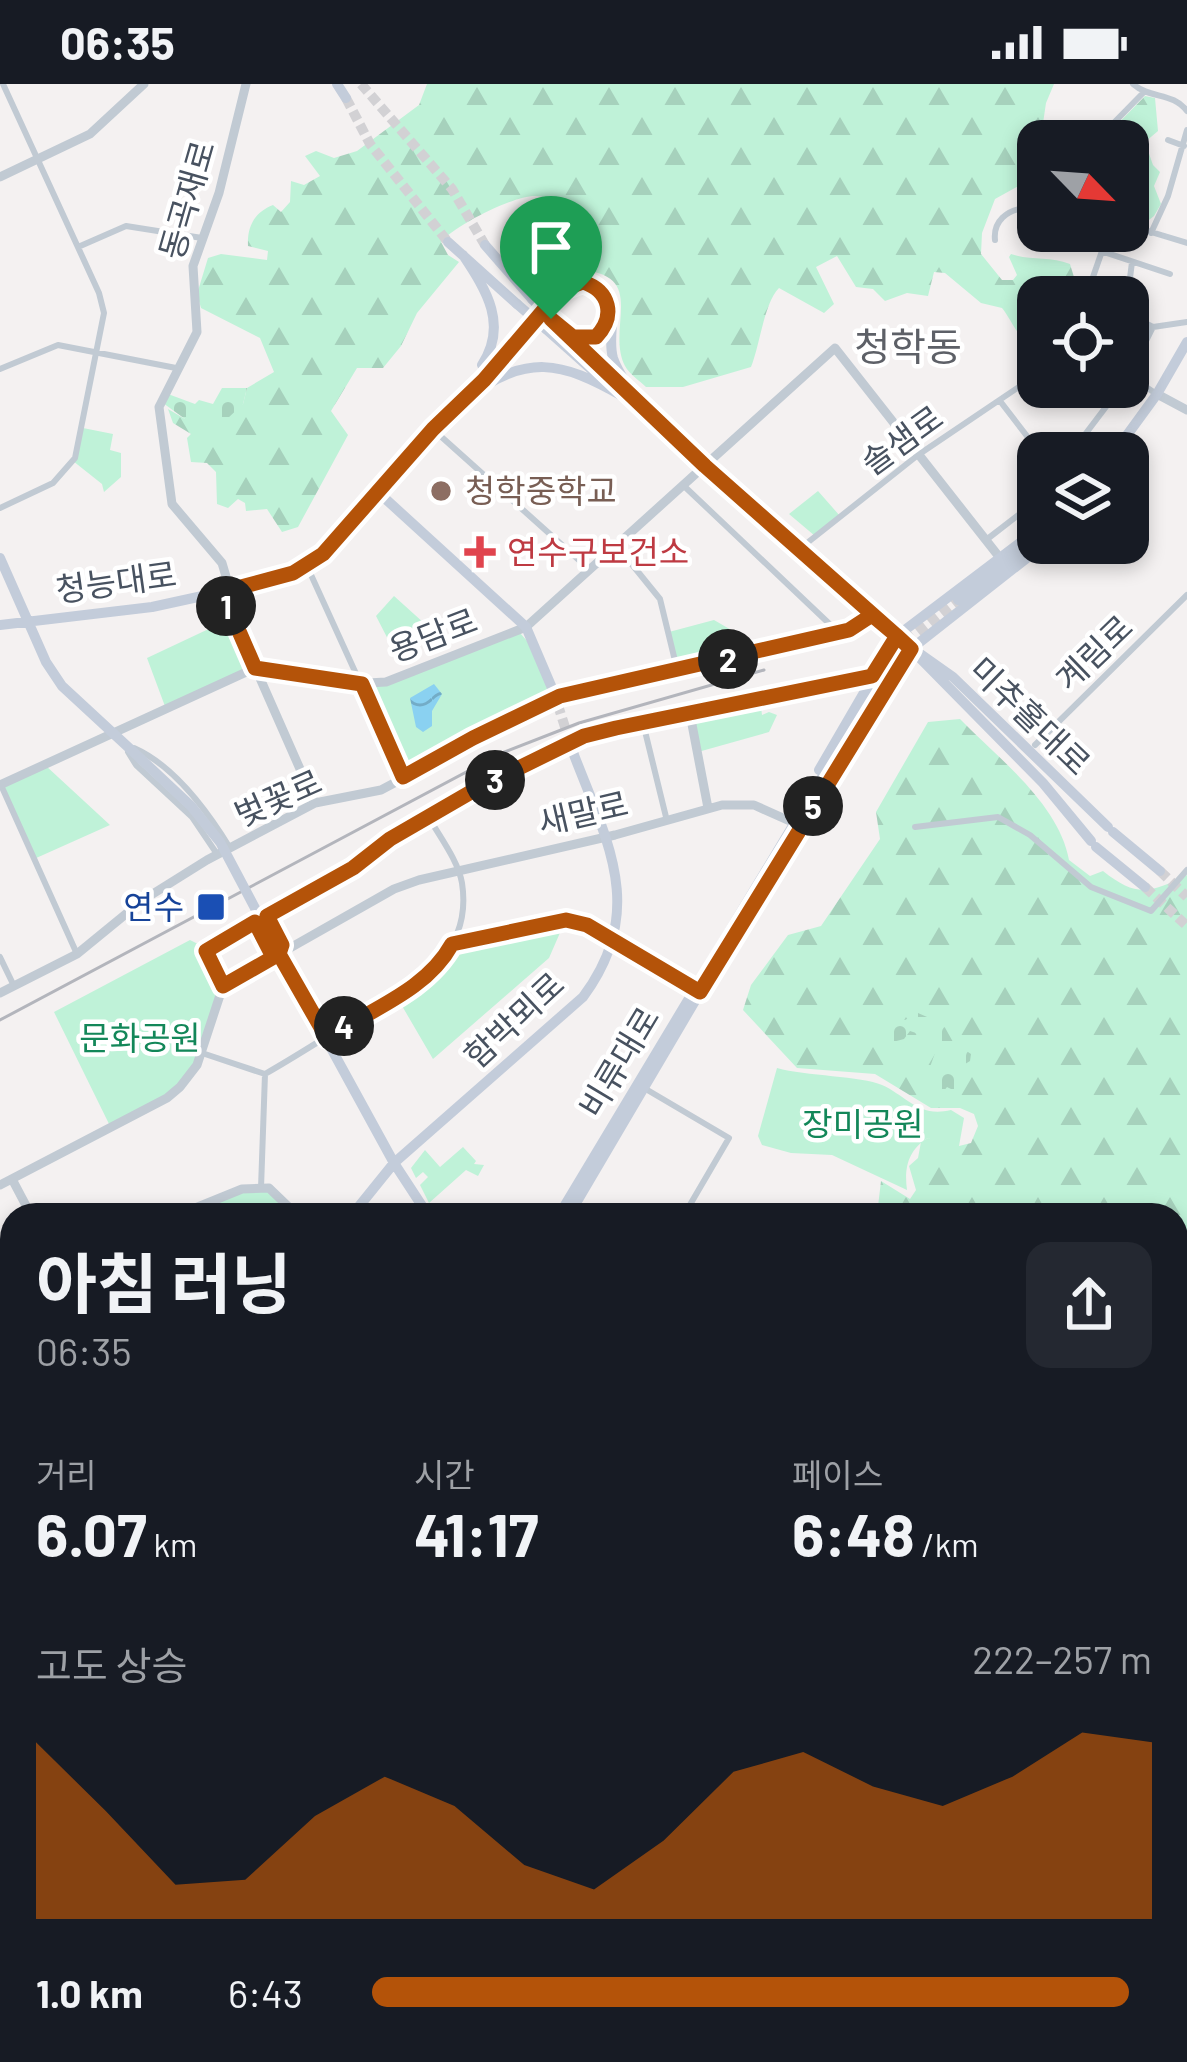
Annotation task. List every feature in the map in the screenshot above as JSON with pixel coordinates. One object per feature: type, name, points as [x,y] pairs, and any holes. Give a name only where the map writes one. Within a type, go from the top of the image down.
[{"type":"main road","points":[[338,84],[346,98]]},
{"type":"main road","name":"미추홀대로","points":[[448,242],[517,304],[549,324],[897,636],[1042,783],[1093,844],[1145,887]]},
{"type":"main road","name":"미추홀대로","points":[[485,245],[549,324]]},
{"type":"main road","points":[[454,407],[491,351],[495,334],[489,297],[464,255]]},
{"type":"main road","points":[[454,407],[558,286],[581,277],[597,282],[609,294],[613,310],[610,351],[643,408]]},
{"type":"main road","points":[[454,407],[568,285],[589,284],[606,298],[607,320],[596,337],[573,337],[549,324]]},
{"type":"main road","points":[[1129,432],[1187,342]]},
{"type":"main road","points":[[454,407],[505,373],[526,366],[552,366],[584,374],[643,408]]},
{"type":"main road","name":"청능대로","points":[[0,625],[152,607],[308,566],[454,407]]},
{"type":"main road","points":[[379,493],[526,626],[552,688]]},
{"type":"main road","points":[[799,817],[880,680],[1000,558],[1017,547]]},
{"type":"main road","points":[[959,600],[1017,551]]},
{"type":"main road","points":[[0,559],[56,677],[191,806],[220,842],[420,1203]]},
{"type":"main road","points":[[799,817],[880,680],[897,636],[1017,562]]},
{"type":"main road","points":[[56,677],[44,638],[49,626],[61,618]]},
{"type":"main road","name":"미추홀대로","points":[[911,649],[952,677],[1110,830],[1160,871]]},
{"type":"main road","name":"비류대로","points":[[575,1203],[880,680]]},
{"type":"main road","name":"함박뫼로","points":[[362,1203],[394,1163],[583,997],[603,966],[620,901],[615,866],[572,747]]},
{"type":"main road","points":[[261,919],[282,945],[277,949]]},
{"type":"main road","name":"비류대로","points":[[567,1203],[642,1087]]},
{"type":"street","points":[[0,508],[53,483],[75,458],[104,313],[3,84]]},
{"type":"street","points":[[0,177],[91,134],[144,84]]},
{"type":"street","name":"동곡재로","points":[[246,84],[191,287],[197,332],[159,407],[170,497],[176,512],[222,562],[226,591],[255,668],[315,803]]},
{"type":"street","points":[[1133,84],[1144,92],[1176,99],[1186,108]]},
{"type":"street","points":[[1117,120],[1144,92]]},
{"type":"street","points":[[1187,130],[1185,147],[1151,233],[1187,243]]},
{"type":"street","points":[[1168,140],[1185,147]]},
{"type":"street","points":[[995,240],[994,231],[1002,218],[1017,209]]},
{"type":"street","points":[[77,247],[126,226],[202,238]]},
{"type":"street","points":[[1104,252],[1170,274]]},
{"type":"street","points":[[1130,276],[1132,262]]},
{"type":"street","points":[[1149,325],[1187,322]]},
{"type":"street","points":[[1149,335],[1153,327]]},
{"type":"street","points":[[0,369],[58,345],[176,368]]},
{"type":"street","name":"용담로","points":[[255,668],[362,684],[386,682],[526,626],[835,348],[918,455]]},
{"type":"street","name":"솔샘로","points":[[799,549],[918,455],[1017,389]]},
{"type":"street","points":[[1149,389],[1187,410]]},
{"type":"street","points":[[1000,401],[1024,432]]},
{"type":"street","points":[[1088,432],[1107,408]]},
{"type":"street","points":[[433,429],[590,570]]},
{"type":"street","points":[[918,455],[1000,558]]},
{"type":"street","points":[[684,486],[839,632]]},
{"type":"street","points":[[986,540],[1017,516]]},
{"type":"street","points":[[617,546],[660,599],[677,669]]},
{"type":"street","points":[[308,566],[403,777]]},
{"type":"street","name":"계림로","points":[[1035,745],[1187,595]]},
{"type":"street","name":"벚꽃로","points":[[0,993],[77,954],[143,900],[230,848],[315,803],[381,790],[552,699],[859,627],[872,615]]},
{"type":"street","points":[[77,954],[0,784],[118,739],[255,668]]},
{"type":"street","points":[[0,1185],[167,1098],[190,1075],[202,1053],[223,986],[206,951],[353,868],[428,816],[572,747],[643,723],[880,680]]},
{"type":"street","points":[[690,714],[708,808]]},
{"type":"street","points":[[643,723],[667,821]]},
{"type":"street","points":[[118,739],[146,753],[198,802],[230,848]]},
{"type":"street","points":[[118,739],[136,765],[192,817],[218,855]]},
{"type":"street","name":"새말로","points":[[223,986],[277,949],[394,889],[708,808],[744,803],[799,817]]},
{"type":"street","points":[[202,1053],[265,1074],[418,983],[441,963],[452,944],[462,897],[458,871],[428,816]]},
{"type":"street","points":[[914,827],[998,817],[1030,836],[1091,887],[1151,911],[1187,871]]},
{"type":"street","points":[[452,944],[560,920],[587,925],[697,990]]},
{"type":"street","points":[[0,957],[14,986]]},
{"type":"street","points":[[261,1188],[265,1074]]},
{"type":"street","points":[[642,1087],[729,1138],[691,1203]]},
{"type":"street","points":[[12,1179],[25,1203]]},
{"type":"street","points":[[208,1203],[242,1189],[261,1188],[276,1192],[286,1203]]},
{"type":"green space","points":[[427,84],[1054,84],[1043,120],[1017,120],[1017,187],[995,199],[982,233],[981,254],[1002,280],[1017,275],[1011,254],[1070,264],[1074,276],[1017,276],[1017,329],[1002,308],[981,303],[945,273],[934,272],[928,296],[907,293],[885,301],[873,289],[856,287],[837,256],[816,267],[834,304],[824,313],[779,288],[751,367],[683,387],[646,387],[627,369],[620,351],[619,291],[612,280],[598,273],[575,270],[585,247],[563,205],[539,196],[526,197],[471,220],[441,242],[459,262],[417,313],[401,346],[383,368],[357,368],[331,411],[348,435],[298,527],[282,532],[267,509],[246,511],[245,503],[238,499],[228,508],[217,504],[216,472],[207,463],[191,462],[187,438],[191,434],[173,423],[168,409],[185,419],[243,404],[247,388],[274,372],[260,338],[201,308],[197,294],[208,258],[221,254],[267,260],[268,251],[248,246],[251,226],[267,208],[273,205],[281,212],[290,202],[291,181],[304,185],[320,176],[305,156],[316,151],[334,158],[357,151],[419,105]]},
{"type":"green space","points":[[1145,96],[1155,98],[1158,131],[1149,139],[1149,120],[1122,120]]},
{"type":"green space","points":[[1149,154],[1160,172],[1154,186],[1161,204],[1149,220]]},
{"type":"green space","points":[[222,388],[247,388],[243,404],[228,418],[185,419],[163,403],[168,394],[195,404],[199,400],[213,404]]},
{"type":"green space","points":[[83,428],[113,434],[110,450],[121,453],[121,477],[104,492],[102,484],[73,461]]},
{"type":"green space","points":[[818,491],[840,516],[815,536],[789,514]]},
{"type":"green space","points":[[394,596],[435,633],[393,649],[376,616]]},
{"type":"green space","points":[[232,618],[255,668],[166,709],[147,658]]},
{"type":"green space","points":[[714,620],[733,631],[743,656],[677,669],[669,632]]},
{"type":"green space","points":[[520,633],[535,650],[552,699],[403,777],[366,694],[371,683]]},
{"type":"green space","points":[[760,699],[762,715],[777,715],[769,732],[698,752],[690,714]]},
{"type":"green space","points":[[960,719],[1040,801],[1063,839],[1069,860],[1090,876],[1103,871],[1125,886],[1144,890],[1187,875],[1187,1203],[878,1203],[881,1181],[910,1199],[916,1190],[909,1166],[918,1158],[921,1142],[928,1138],[959,1146],[971,1143],[978,1126],[974,1114],[960,1108],[931,1108],[875,1074],[797,1068],[743,1010],[751,985],[788,935],[821,926],[880,839],[876,812],[928,722]]},
{"type":"green space","points":[[45,765],[110,825],[34,859],[1,785]]},
{"type":"green space","points":[[566,919],[549,958],[433,1059],[398,999],[430,974],[452,944]]},
{"type":"green space","name":"문화공원","points":[[190,940],[204,947],[223,986],[202,1053],[180,1087],[111,1128],[54,1012]]},
{"type":"green space","points":[[918,1013],[943,1024],[953,1042],[971,1054],[970,1061],[952,1072],[965,1078],[959,1093],[947,1087],[939,1097],[913,1078],[917,1066],[930,1067],[935,1053],[928,1037],[910,1031],[904,1039],[874,1047],[873,1028],[888,1017],[905,1020]]},
{"type":"green space","name":"장미공원","points":[[777,1068],[873,1082],[921,1109],[951,1110],[964,1118],[959,1146],[928,1138],[921,1143],[909,1160],[907,1190],[832,1155],[791,1153],[762,1145],[758,1136]]},
{"type":"green space","points":[[463,1147],[474,1164],[484,1165],[478,1176],[466,1170],[429,1203],[420,1185],[428,1177],[423,1172],[416,1178],[411,1168],[425,1150],[440,1167]]},
{"type":"green space","points":[[268,1191],[280,1203],[216,1203],[243,1192]]},
{"type":"water","points":[[434,684],[442,694],[432,711],[432,726],[423,732],[416,727],[410,698]]},
{"type":"tunnel","points":[[361,84],[452,189],[485,245]]},
{"type":"tunnel","points":[[346,98],[370,144],[448,242]]},
{"type":"tunnel","points":[[881,679],[907,641],[958,600]]},
{"type":"tunnel","points":[[553,690],[574,755]]},
{"type":"tunnel","points":[[1160,871],[1187,897]]},
{"type":"tunnel","points":[[1145,887],[1187,926]]},
{"type":"railway","points":[[0,1020],[502,753],[579,723],[764,670]]},
{"type":"place","name":"청학중학교","points":[[441,491]]},
{"type":"place","name":"연수구보건소","points":[[480,552]]},
{"type":"place","name":"연수","points":[[211,907]]},
{"type":"district","name":"청학동","points":[[908,347]]},
{"type":"route","points":[[551,319],[573,337],[596,337],[607,320],[606,298],[583,282],[561,290],[323,554],[293,573],[222,592],[255,668],[362,684],[403,777],[560,696],[849,630],[872,615],[897,636],[872,676],[584,736],[478,788],[267,916],[282,945],[279,954],[223,986],[206,951],[255,922],[270,951],[279,954],[327,1038],[430,974],[452,944],[560,920],[587,925],[700,992],[911,649],[897,636],[705,466],[551,319]]}]
